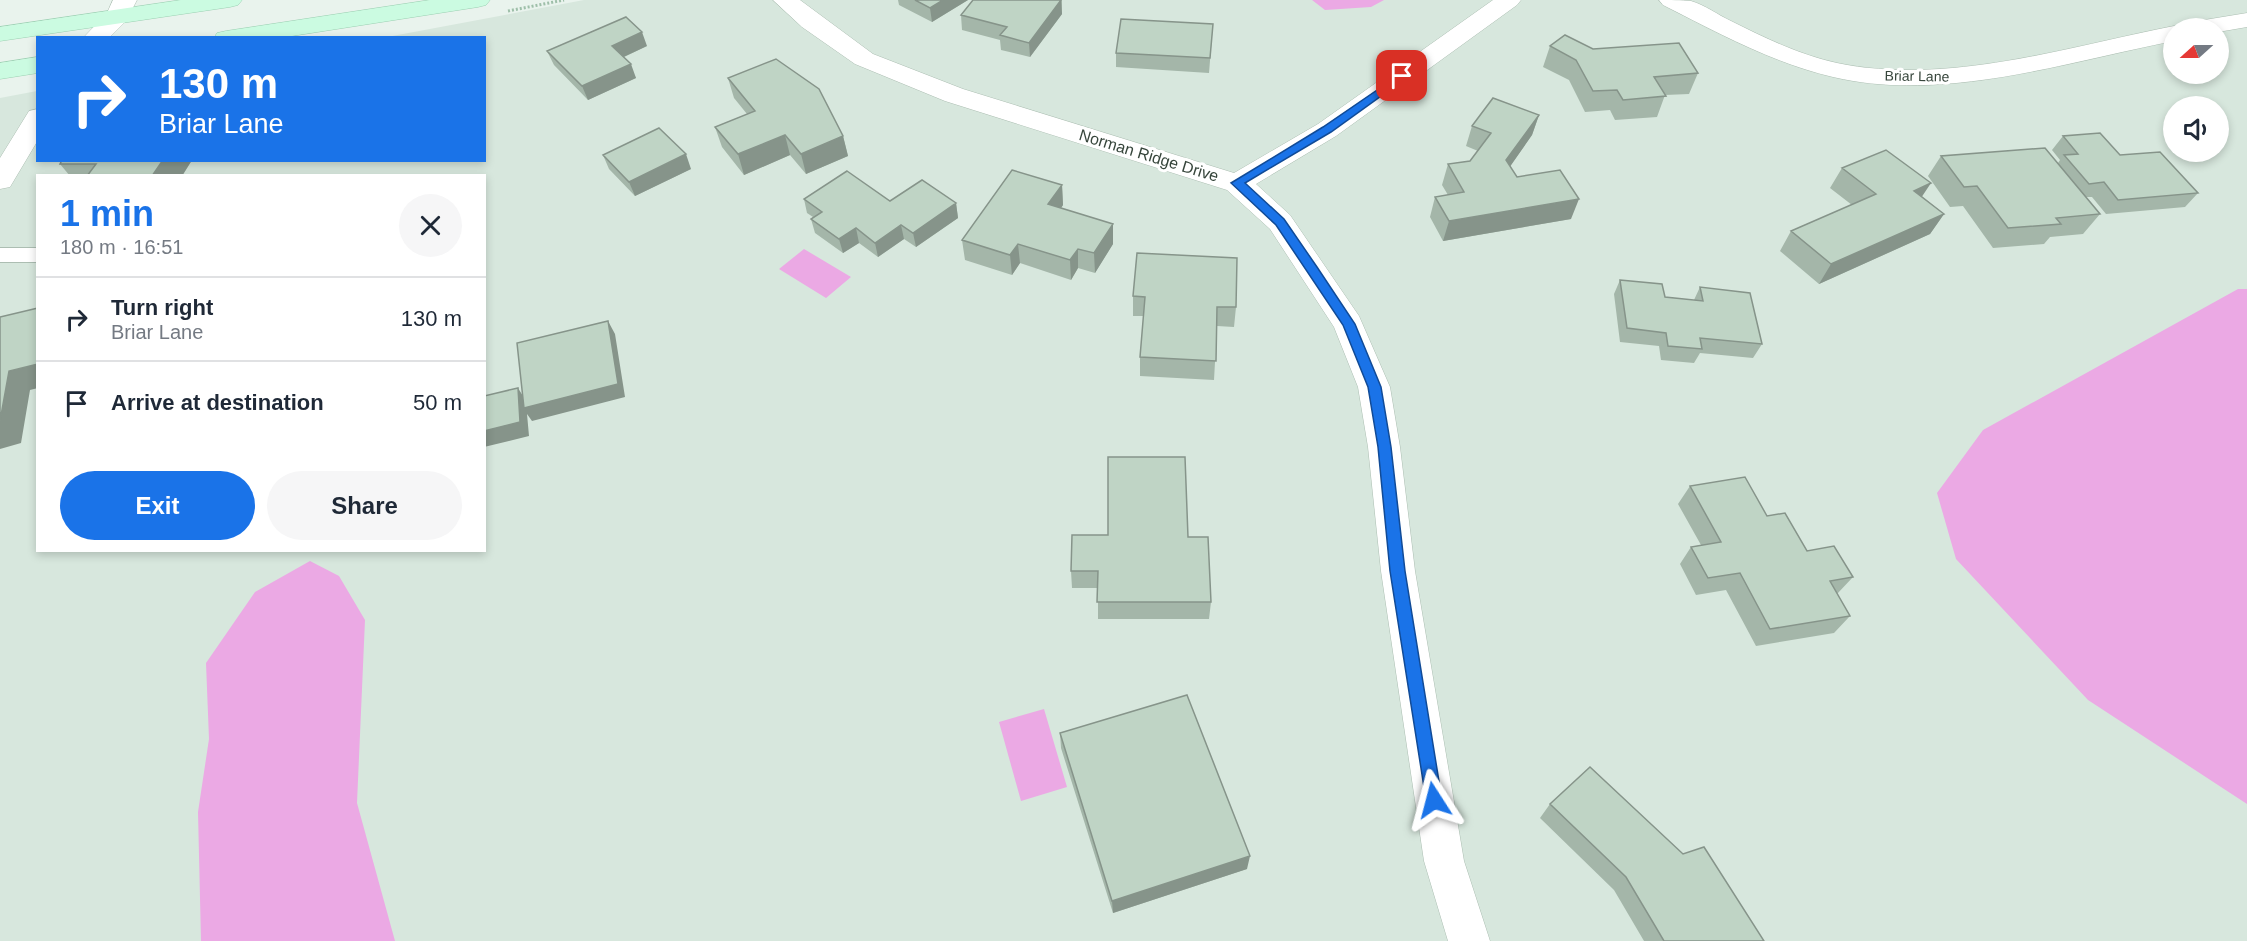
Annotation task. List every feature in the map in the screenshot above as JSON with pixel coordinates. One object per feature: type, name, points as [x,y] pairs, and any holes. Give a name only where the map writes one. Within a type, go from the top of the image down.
[{"type":"main road","points":[[0,34],[121,8],[230,0]]},
{"type":"main road","points":[[239,36],[478,0]]},
{"type":"main road","points":[[0,71],[36,65]]},
{"type":"street","name":"Norman Ridge Drive","points":[[785,0],[811,22],[864,59],[954,95],[1237,183],[1280,222],[1348,324],[1374,387],[1384,447],[1398,571],[1444,861],[1469,941]]},
{"type":"street","points":[[1237,183],[1327,130],[1509,0]]},
{"type":"street","name":"Briar Lane","points":[[1671,0],[1741,36],[1787,56],[1836,70],[1888,77],[1939,79],[1983,73],[2163,35]]},
{"type":"street","points":[[97,36],[121,8]]},
{"type":"street","points":[[2229,23],[2247,20]]},
{"type":"street","points":[[0,180],[36,120]]},
{"type":"lane","points":[[0,255],[36,255]]},
{"type":"shaded area","points":[[584,0],[2247,0],[2247,941],[0,941],[0,98],[36,91],[36,162],[486,162],[486,36],[392,36]]},
{"type":"shaded area","points":[[1312,0],[1384,0],[1371,7],[1325,10]]},
{"type":"shaded area","points":[[804,249],[851,277],[826,298],[779,269]]},
{"type":"shaded area","points":[[2238,289],[2247,289],[2247,804],[2088,700],[1956,559],[1937,493],[1983,430]]},
{"type":"shaded area","points":[[310,561],[339,576],[365,620],[357,803],[395,941],[201,941],[198,812],[209,739],[206,663],[255,592]]},
{"type":"shaded area","points":[[1044,709],[1067,787],[1021,801],[999,722]]},
{"type":"building","points":[[915,0],[943,0],[930,8]]},
{"type":"building","points":[[973,0],[1061,0],[1029,43],[1000,35],[1007,27],[961,15]]},
{"type":"building","points":[[626,17],[642,32],[612,46],[631,64],[582,86],[547,51]]},
{"type":"building","points":[[1121,19],[1213,24],[1210,58],[1116,53]]},
{"type":"building","points":[[1565,35],[1593,49],[1679,43],[1698,73],[1654,77],[1666,96],[1623,100],[1617,90],[1593,91],[1576,60],[1550,46]]},
{"type":"building","points":[[776,59],[819,89],[843,136],[801,154],[785,135],[738,154],[715,127],[755,111],[728,78]]},
{"type":"building","points":[[1493,98],[1539,115],[1506,160],[1517,177],[1560,170],[1579,199],[1449,221],[1435,197],[1464,192],[1448,164],[1470,161],[1491,133],[1472,126]]},
{"type":"building","points":[[659,128],[686,154],[629,182],[603,155]]},
{"type":"building","points":[[2100,133],[2120,155],[2160,152],[2163,155],[2163,162],[2169,162],[2198,193],[2118,200],[2104,182],[2089,184],[2064,155],[2078,154],[2063,136]]},
{"type":"building","points":[[2045,148],[2100,214],[2056,218],[2061,224],[2008,228],[1977,186],[1964,187],[1941,156]]},
{"type":"building","points":[[1886,150],[1931,183],[1914,191],[1944,214],[1831,264],[1791,231],[1876,194],[1842,168]]},
{"type":"building","points":[[61,162],[162,162],[153,174],[88,174],[96,164],[60,164]]},
{"type":"building","points":[[1012,170],[1062,185],[1048,204],[1113,224],[1094,253],[1078,249],[1070,260],[1018,244],[1010,255],[962,240]]},
{"type":"building","points":[[847,171],[890,201],[922,180],[956,203],[913,233],[901,225],[875,243],[856,228],[839,239],[811,219],[822,212],[804,199]]},
{"type":"building","points":[[1137,253],[1237,258],[1236,307],[1217,307],[1216,361],[1140,357],[1145,297],[1133,296]]},
{"type":"building","points":[[1620,280],[1662,284],[1665,297],[1703,301],[1700,287],[1750,293],[1762,344],[1700,338],[1702,349],[1668,346],[1666,333],[1627,328]]},
{"type":"building","points":[[36,308],[36,364],[9,371],[0,421],[0,317]]},
{"type":"building","points":[[608,321],[618,384],[524,408],[517,343]]},
{"type":"building","points":[[518,388],[520,422],[486,430],[486,396]]},
{"type":"building","points":[[1108,457],[1185,457],[1188,537],[1208,537],[1211,602],[1097,602],[1098,571],[1071,571],[1072,535],[1108,535]]},
{"type":"building","points":[[1745,477],[1767,516],[1785,513],[1807,551],[1834,546],[1853,577],[1830,581],[1850,616],[1770,629],[1740,573],[1708,578],[1691,547],[1721,542],[1690,486]]},
{"type":"building","points":[[1187,695],[1250,856],[1112,901],[1060,733]]},
{"type":"building","points":[[1590,767],[1683,854],[1704,847],[1764,941],[1664,941],[1626,877],[1550,804]]},
{"type":"route","points":[[1402,76],[1327,130],[1237,183],[1280,222],[1313,270],[1348,324],[1374,387],[1384,447],[1398,571],[1434,800]]}]
